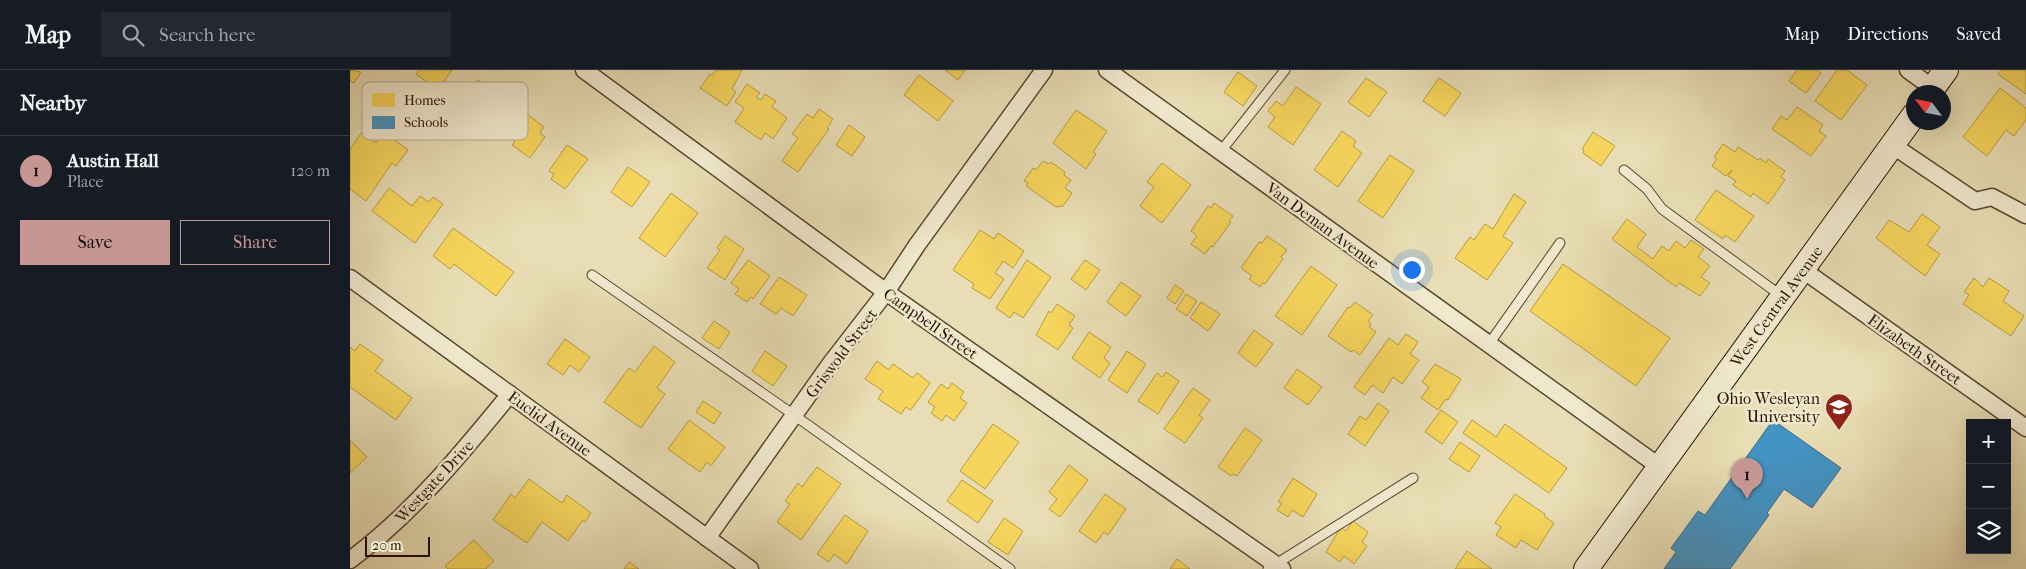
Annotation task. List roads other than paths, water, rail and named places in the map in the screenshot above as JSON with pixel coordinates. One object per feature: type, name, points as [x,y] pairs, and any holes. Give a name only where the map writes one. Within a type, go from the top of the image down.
[{"type":"main road","name":"West Central Avenue","points":[[1586,569],[1906,126]]},
{"type":"street","name":"Campbell Street","points":[[584,70],[886,292],[1275,567]]},
{"type":"street","name":"Griswold Street","points":[[707,538],[794,415],[886,292],[917,245],[1044,70]]},
{"type":"street","name":"Van Deman Avenue","points":[[1107,70],[1660,467]]},
{"type":"street","points":[[1908,70],[1936,84]]},
{"type":"street","points":[[1892,145],[1975,201],[1992,197],[2026,215]]},
{"type":"street","name":"Elizabeth Street","points":[[1803,270],[2025,425]]},
{"type":"street","name":"Euclid Avenue","points":[[350,278],[750,569]]},
{"type":"street","name":"Westgate Drive","points":[[350,560],[398,520],[444,474],[510,394]]},
{"type":"lane","points":[[1220,151],[1285,70]]},
{"type":"lane","points":[[1624,170],[1647,189],[1662,209],[1783,297]]},
{"type":"lane","points":[[1489,344],[1560,243]]},
{"type":"lane","points":[[592,275],[794,415],[1010,569]]},
{"type":"lane","points":[[1275,567],[1413,478]]},
{"type":"place","name":"Ohio Wesleyan University","points":[[1839,431]]},
{"type":"place","name":"Austin Hall","points":[[1747,499]]}]
